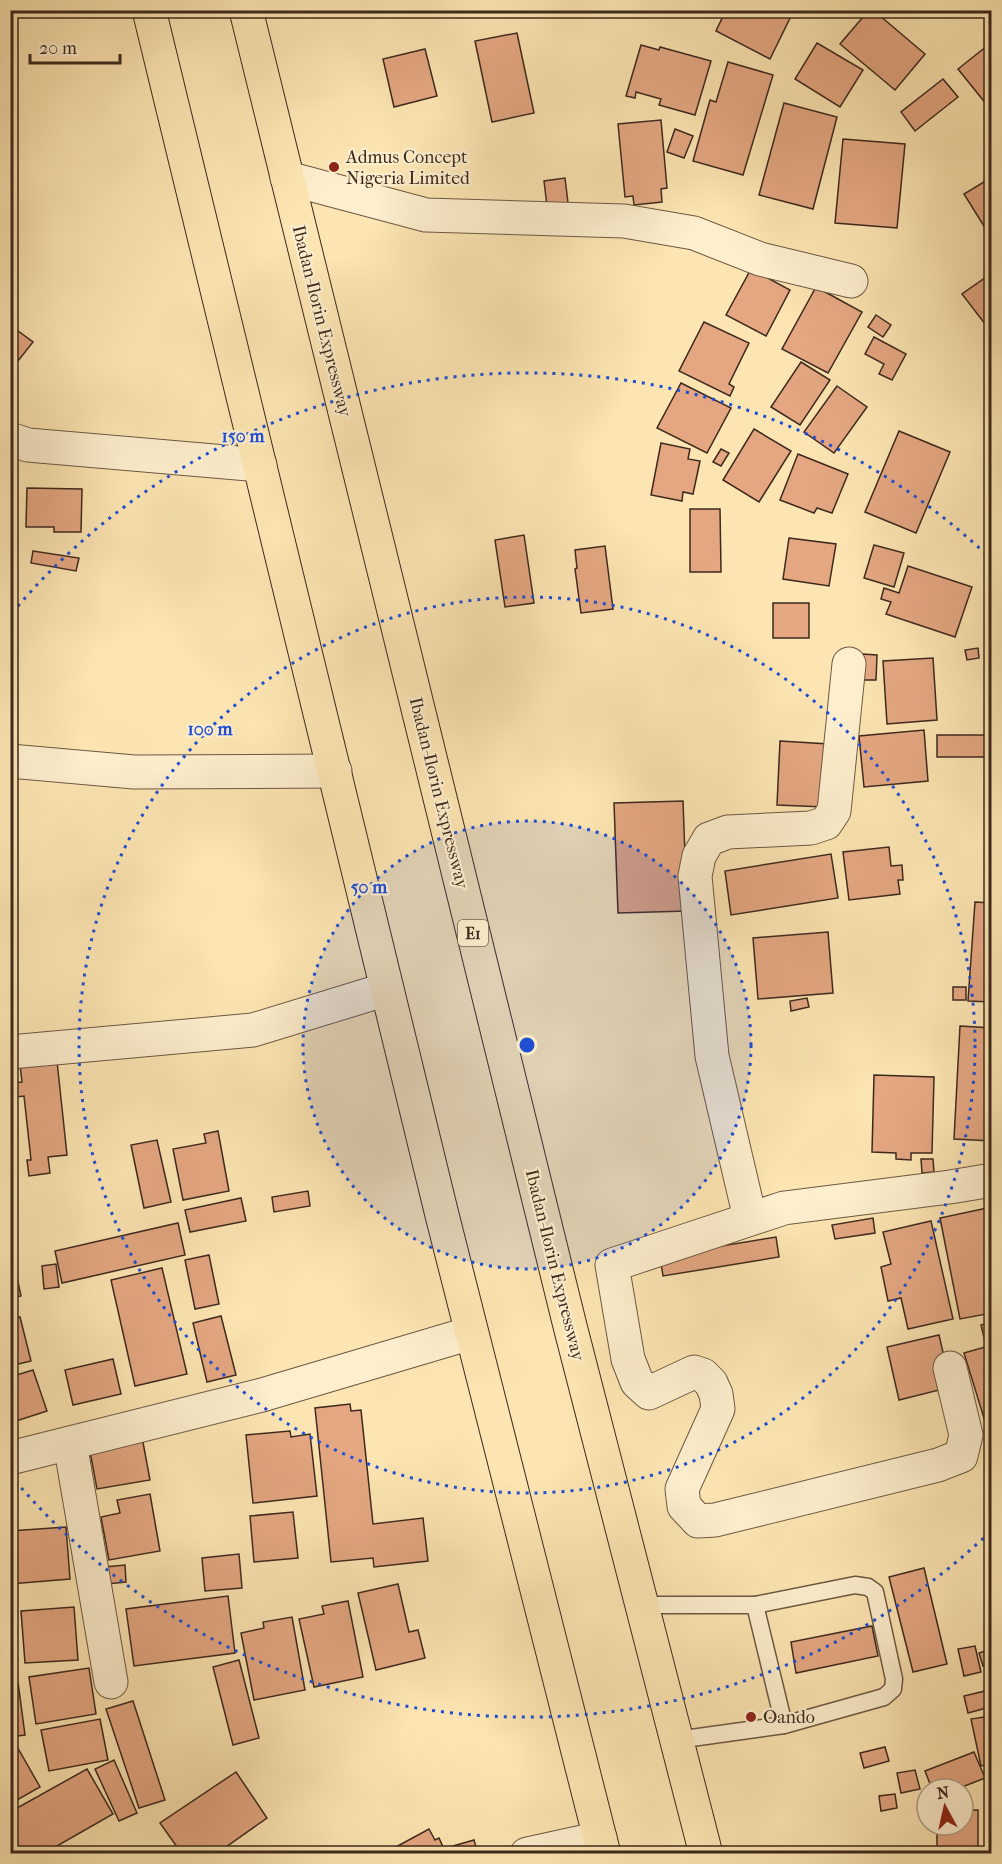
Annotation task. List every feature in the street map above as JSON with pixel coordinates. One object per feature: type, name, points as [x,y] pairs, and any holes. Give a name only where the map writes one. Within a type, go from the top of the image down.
[{"type":"highway","points":[[149,10],[471,1333],[602,1846]]},
{"type":"highway","name":"Ibadan-Ilorin Expressway","points":[[246,10],[567,1314],[706,1854]]},
{"type":"street","points":[[287,178],[426,215],[624,221],[694,233],[760,259],[852,281]]},
{"type":"street","points":[[10,439],[28,445],[260,465]]},
{"type":"street","points":[[750,1218],[712,1056],[695,876],[699,856],[709,839],[728,832],[811,828],[826,823],[834,811],[849,664]]},
{"type":"street","points":[[10,761],[134,772],[335,771]]},
{"type":"street","points":[[10,1052],[253,1030],[387,989]]},
{"type":"street","points":[[950,1368],[966,1435],[961,1456],[938,1465],[715,1520],[698,1521],[684,1506],[682,1489],[718,1408],[716,1394],[711,1383],[703,1375],[694,1372],[649,1393],[637,1382],[628,1359],[612,1265],[784,1208],[992,1180]]},
{"type":"street","points":[[10,1458],[262,1395],[471,1333]]},
{"type":"street","points":[[70,1443],[111,1682]]},
{"type":"street","points":[[527,1854],[602,1846]]},
{"type":"lane","points":[[642,1605],[755,1605],[855,1586],[868,1587],[875,1592],[894,1679],[893,1689],[884,1697],[784,1725],[677,1740]]},
{"type":"lane","points":[[755,1605],[784,1725]]},
{"type":"building","points":[[444,10],[460,10],[460,15],[445,16]]},
{"type":"building","points":[[726,10],[794,10],[770,59],[716,31]]},
{"type":"building","points":[[869,10],[873,10],[925,54],[895,90],[840,44]]},
{"type":"building","points":[[517,33],[534,113],[492,122],[475,41]]},
{"type":"building","points":[[992,42],[992,102],[987,105],[958,69]]},
{"type":"building","points":[[817,43],[863,70],[840,107],[795,79]]},
{"type":"building","points":[[641,45],[659,50],[660,47],[711,61],[695,115],[659,105],[661,99],[636,92],[635,98],[626,96]]},
{"type":"building","points":[[425,49],[437,96],[394,107],[383,59]]},
{"type":"building","points":[[728,62],[773,75],[743,175],[693,161],[710,100],[716,102]]},
{"type":"building","points":[[943,79],[958,97],[915,131],[901,112]]},
{"type":"building","points":[[784,103],[837,117],[813,209],[759,195]]},
{"type":"building","points":[[661,120],[667,188],[661,189],[662,202],[634,205],[633,196],[625,197],[618,124]]},
{"type":"building","points":[[675,129],[693,136],[684,158],[667,152]]},
{"type":"building","points":[[843,139],[905,144],[897,228],[835,223]]},
{"type":"building","points":[[992,177],[992,239],[964,194]]},
{"type":"building","points":[[565,178],[568,203],[547,206],[544,181]]},
{"type":"building","points":[[751,269],[790,290],[766,336],[726,315]]},
{"type":"building","points":[[992,273],[992,333],[962,294]]},
{"type":"building","points":[[816,287],[862,312],[828,373],[782,349]]},
{"type":"building","points":[[876,315],[891,325],[883,337],[868,327]]},
{"type":"building","points":[[704,322],[749,343],[729,384],[734,387],[730,396],[679,371]]},
{"type":"building","points":[[10,325],[33,342],[10,371]]},
{"type":"building","points":[[874,337],[906,354],[892,380],[879,374],[884,364],[865,354]]},
{"type":"building","points":[[801,362],[830,380],[800,425],[771,407]]},
{"type":"building","points":[[681,383],[731,408],[707,453],[657,428]]},
{"type":"building","points":[[837,386],[867,407],[834,453],[804,432]]},
{"type":"building","points":[[754,429],[791,451],[759,502],[723,480]]},
{"type":"building","points":[[899,431],[950,452],[916,533],[865,512]]},
{"type":"building","points":[[661,443],[690,449],[688,459],[700,461],[693,494],[683,492],[682,501],[651,495]]},
{"type":"building","points":[[721,449],[729,453],[721,466],[713,462]]},
{"type":"building","points":[[798,454],[848,474],[832,513],[817,508],[814,513],[780,500]]},
{"type":"building","points":[[27,488],[82,489],[81,532],[54,532],[54,527],[26,527]]},
{"type":"building","points":[[10,495],[13,495],[16,555],[10,555]]},
{"type":"building","points":[[690,509],[720,509],[721,572],[690,572]]},
{"type":"building","points":[[524,535],[534,603],[505,607],[495,540]]},
{"type":"building","points":[[789,538],[836,544],[829,586],[783,579]]},
{"type":"building","points":[[874,545],[904,553],[894,587],[864,578]]},
{"type":"building","points":[[605,546],[613,609],[581,613],[575,569],[577,568],[575,550]]},
{"type":"building","points":[[33,551],[79,558],[76,571],[31,563]]},
{"type":"building","points":[[908,566],[972,587],[955,637],[886,614],[891,602],[881,599],[884,588],[899,593]]},
{"type":"building","points":[[773,603],[809,603],[809,638],[773,638]]},
{"type":"building","points":[[978,648],[979,658],[967,660],[965,650]]},
{"type":"building","points":[[862,654],[877,655],[876,680],[861,680]]},
{"type":"building","points":[[933,658],[937,720],[887,724],[883,661]]},
{"type":"building","points":[[924,730],[928,781],[864,787],[859,736]]},
{"type":"building","points":[[937,735],[992,735],[992,757],[937,757]]},
{"type":"building","points":[[780,741],[829,744],[825,807],[777,805]]},
{"type":"building","points":[[683,801],[687,911],[618,913],[614,803]]},
{"type":"building","points":[[889,847],[891,866],[902,865],[903,880],[898,880],[900,894],[849,900],[843,852]]},
{"type":"building","points":[[831,854],[838,898],[731,915],[725,871]]},
{"type":"building","points":[[975,902],[992,903],[992,1002],[968,1001]]},
{"type":"building","points":[[828,932],[833,993],[758,999],[753,938]]},
{"type":"building","points":[[953,987],[966,987],[966,1000],[953,1000]]},
{"type":"building","points":[[807,998],[809,1007],[791,1011],[790,1001]]},
{"type":"building","points":[[960,1026],[992,1028],[992,1141],[954,1139]]},
{"type":"building","points":[[57,1061],[67,1155],[48,1157],[50,1173],[29,1176],[27,1160],[31,1160],[24,1096],[16,1097],[14,1083],[22,1082],[20,1065]]},
{"type":"building","points":[[874,1075],[934,1077],[932,1153],[911,1153],[911,1160],[896,1159],[896,1153],[872,1152]]},
{"type":"building","points":[[218,1131],[229,1191],[183,1200],[173,1149],[206,1143],[204,1134]]},
{"type":"building","points":[[157,1140],[171,1202],[144,1208],[131,1145]]},
{"type":"building","points":[[921,1159],[933,1159],[934,1172],[922,1173]]},
{"type":"building","points":[[308,1191],[310,1206],[274,1212],[272,1197]]},
{"type":"building","points":[[241,1198],[246,1221],[190,1232],[185,1210]]},
{"type":"building","points":[[992,1207],[992,1313],[960,1319],[940,1218]]},
{"type":"building","points":[[873,1218],[875,1233],[835,1239],[832,1225]]},
{"type":"building","points":[[931,1221],[953,1319],[908,1329],[901,1298],[888,1301],[881,1267],[891,1264],[883,1232]]},
{"type":"building","points":[[178,1223],[185,1255],[62,1283],[55,1251]]},
{"type":"building","points":[[776,1237],[779,1257],[663,1276],[660,1256]]},
{"type":"building","points":[[10,1244],[21,1296],[10,1298]]},
{"type":"building","points":[[209,1255],[219,1304],[195,1309],[185,1260]]},
{"type":"building","points":[[56,1264],[59,1287],[44,1289],[42,1266]]},
{"type":"building","points":[[162,1268],[187,1374],[135,1386],[111,1280]]},
{"type":"building","points":[[221,1316],[236,1375],[207,1382],[193,1323]]},
{"type":"building","points":[[20,1317],[31,1361],[10,1366],[10,1319]]},
{"type":"building","points":[[992,1322],[992,1341],[985,1342],[981,1325]]},
{"type":"building","points":[[939,1335],[951,1387],[899,1400],[887,1347]]},
{"type":"building","points":[[992,1345],[992,1441],[991,1441],[964,1353]]},
{"type":"building","points":[[113,1359],[121,1394],[73,1405],[65,1370]]},
{"type":"building","points":[[33,1370],[47,1411],[10,1423],[10,1377]]},
{"type":"building","points":[[350,1404],[351,1411],[361,1410],[373,1524],[423,1518],[428,1561],[374,1567],[373,1558],[331,1562],[315,1408]]},
{"type":"building","points":[[290,1431],[291,1437],[310,1434],[317,1496],[253,1503],[246,1435]]},
{"type":"building","points":[[142,1437],[150,1480],[97,1489],[89,1446]]},
{"type":"building","points":[[150,1494],[160,1551],[109,1560],[101,1517],[120,1513],[117,1500]]},
{"type":"building","points":[[293,1512],[298,1558],[254,1562],[250,1516]]},
{"type":"building","points":[[66,1527],[70,1579],[10,1584],[10,1531]]},
{"type":"building","points":[[239,1554],[242,1588],[205,1591],[202,1558]]},
{"type":"building","points":[[125,1565],[126,1582],[107,1584],[105,1567]]},
{"type":"building","points":[[924,1568],[947,1664],[913,1672],[889,1577]]},
{"type":"building","points":[[398,1584],[409,1632],[418,1630],[425,1658],[376,1670],[358,1593]]},
{"type":"building","points":[[228,1596],[235,1653],[134,1666],[126,1609]]},
{"type":"building","points":[[348,1601],[363,1677],[314,1687],[299,1619],[324,1614],[322,1606]]},
{"type":"building","points":[[74,1607],[78,1660],[25,1663],[21,1611]]},
{"type":"building","points":[[292,1617],[305,1690],[254,1700],[241,1633],[264,1628],[263,1622]]},
{"type":"building","points":[[872,1626],[878,1656],[796,1673],[791,1642]]},
{"type":"building","points":[[975,1646],[981,1672],[964,1676],[958,1649]]},
{"type":"building","points":[[992,1649],[992,1664],[983,1666],[979,1653]]},
{"type":"building","points":[[239,1660],[259,1738],[233,1745],[213,1667]]},
{"type":"building","points":[[89,1668],[96,1714],[36,1724],[29,1677]]},
{"type":"building","points":[[18,1682],[25,1735],[10,1737],[10,1683]]},
{"type":"building","points":[[985,1691],[990,1707],[968,1713],[964,1696]]},
{"type":"building","points":[[133,1701],[165,1800],[139,1808],[106,1709]]},
{"type":"building","points":[[990,1716],[992,1764],[981,1766],[971,1719]]},
{"type":"building","points":[[100,1719],[108,1760],[49,1771],[41,1730]]},
{"type":"building","points":[[15,1743],[40,1787],[10,1804],[10,1745]]},
{"type":"building","points":[[885,1747],[889,1761],[864,1768],[860,1753]]},
{"type":"building","points":[[974,1752],[985,1778],[975,1782],[975,1777],[927,1777],[925,1771]]},
{"type":"building","points":[[114,1760],[137,1813],[119,1821],[95,1769]]},
{"type":"building","points":[[87,1769],[113,1814],[43,1854],[10,1854],[10,1812]]},
{"type":"building","points":[[915,1770],[917,1777],[915,1777],[915,1790],[901,1793],[897,1773]]},
{"type":"building","points":[[236,1772],[267,1818],[216,1854],[182,1854],[160,1823]]},
{"type":"building","points":[[895,1794],[897,1808],[881,1811],[879,1796]]},
{"type":"building","points":[[975,1810],[978,1810],[978,1854],[937,1854],[937,1837],[975,1837]]},
{"type":"building","points":[[429,1829],[435,1840],[439,1838],[443,1847],[430,1854],[383,1854]]},
{"type":"building","points":[[474,1840],[478,1854],[440,1854],[439,1850]]},
{"type":"place","name":"Admus Concept Nigeria Limited","points":[[334,167]]},
{"type":"place","name":"Oando","points":[[751,1717]]}]
